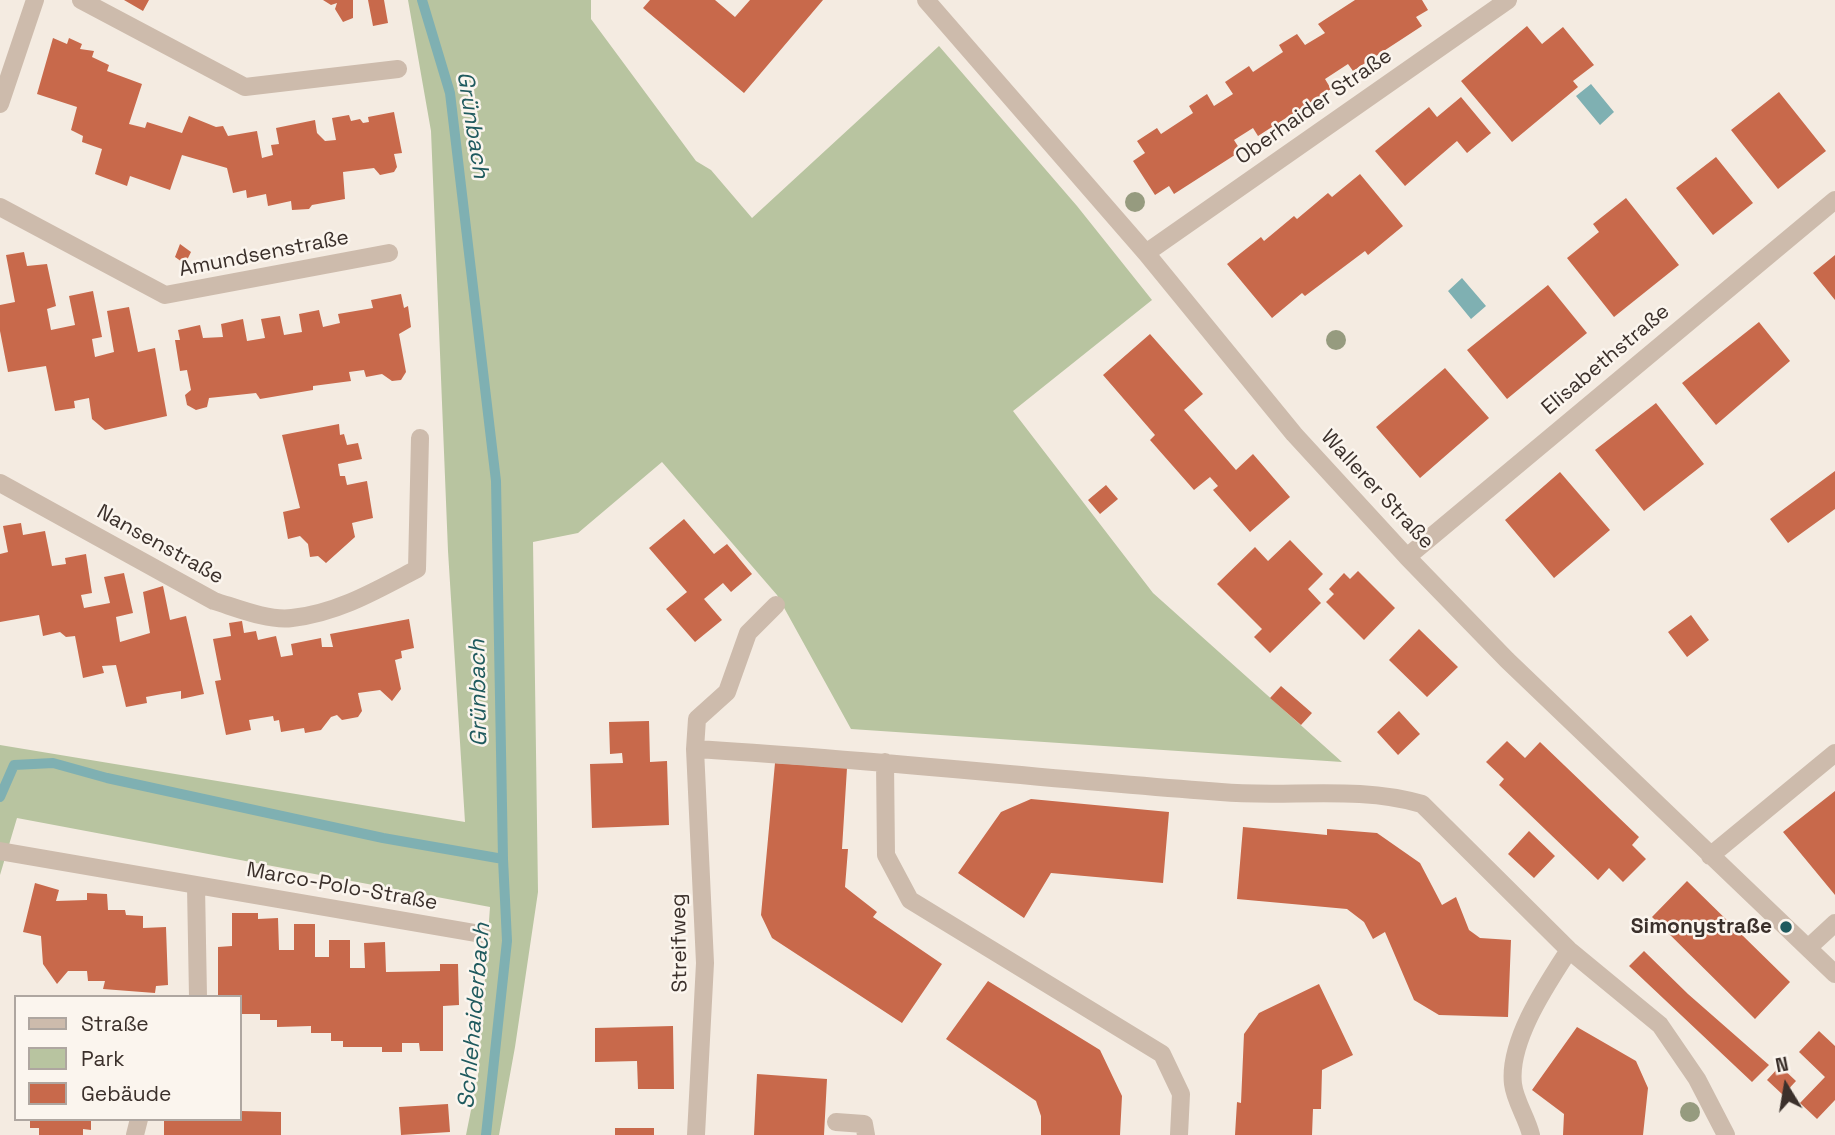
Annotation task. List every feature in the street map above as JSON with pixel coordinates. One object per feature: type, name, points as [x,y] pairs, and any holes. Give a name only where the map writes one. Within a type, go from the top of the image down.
[{"type":"street","points":[[0,104],[35,0]]},
{"type":"street","points":[[81,0],[245,87],[398,69]]},
{"type":"street","name":"Wallerer Straße","points":[[926,0],[1146,253],[1294,434],[1407,557],[1507,660],[1835,974]]},
{"type":"street","name":"Oberhaider Straße","points":[[1146,253],[1508,0]]},
{"type":"street","name":"Elisabethstraße","points":[[1407,557],[1835,200]]},
{"type":"street","name":"Amundsenstraße","points":[[0,207],[165,295],[390,253]]},
{"type":"street","name":"Nansenstraße","points":[[0,483],[214,601],[250,612],[290,619],[348,605],[417,569],[420,438]]},
{"type":"street","name":"Streifweg","points":[[696,1135],[705,963],[695,749],[697,719],[727,692],[748,633],[775,605]]},
{"type":"street","points":[[695,749],[885,762],[1224,793],[1392,795],[1422,804],[1569,950],[1660,1025],[1697,1079],[1726,1135]]},
{"type":"street","points":[[1710,856],[1835,753]]},
{"type":"street","points":[[885,762],[886,855],[910,900],[1162,1055],[1181,1094],[1179,1135]]},
{"type":"street","name":"Marco-Polo-Straße","points":[[0,851],[172,878],[196,886],[481,934]]},
{"type":"street","points":[[196,886],[198,995]]},
{"type":"street","points":[[1808,948],[1835,923]]},
{"type":"street","points":[[1531,1135],[1513,1087],[1513,1070],[1532,1006],[1569,950]]},
{"type":"street","points":[[836,1122],[864,1125],[866,1135]]},
{"type":"green space","points":[[408,0],[591,0],[591,19],[696,161],[711,170],[752,218],[939,46],[1077,206],[1152,300],[1013,411],[1153,593],[1342,762],[851,729],[777,595],[662,462],[578,533],[533,542],[538,892],[499,1135],[466,1135],[478,1075],[490,907],[17,818],[0,875],[0,745],[465,822],[448,551],[431,131]]},
{"type":"water","points":[[1591,84],[1614,112],[1600,125],[1576,96]]},
{"type":"water","points":[[1462,278],[1486,306],[1471,319],[1448,291]]},
{"type":"building","points":[[124,0],[149,0],[143,11]]},
{"type":"building","points":[[323,0],[353,0],[353,18],[343,22],[335,9],[337,3],[331,5]]},
{"type":"building","points":[[368,0],[384,0],[388,23],[373,26]]},
{"type":"building","points":[[650,0],[715,0],[735,17],[750,0],[823,0],[744,93],[643,8]]},
{"type":"building","points":[[1355,0],[1422,0],[1428,10],[1416,17],[1422,26],[1353,71],[1348,64],[1325,79],[1331,89],[1258,136],[1253,128],[1234,140],[1241,151],[1174,194],[1169,186],[1155,195],[1133,161],[1145,153],[1137,141],[1157,128],[1161,134],[1193,113],[1189,106],[1207,94],[1214,106],[1233,94],[1225,82],[1249,66],[1253,72],[1283,52],[1279,45],[1297,34],[1305,45],[1325,33],[1318,24]]},
{"type":"building","points":[[1527,26],[1542,44],[1563,27],[1594,65],[1573,81],[1578,87],[1512,142],[1461,81]]},
{"type":"building","points":[[53,38],[67,44],[69,38],[82,44],[80,49],[94,51],[92,57],[109,65],[107,71],[142,84],[129,124],[145,128],[147,122],[182,133],[189,116],[216,127],[223,126],[228,136],[257,131],[262,158],[273,155],[271,145],[279,144],[276,128],[315,120],[317,133],[325,141],[336,140],[332,118],[349,115],[351,121],[360,119],[363,123],[369,122],[368,117],[394,112],[402,153],[394,154],[397,167],[394,172],[380,175],[374,168],[343,172],[345,199],[312,205],[309,209],[292,210],[291,201],[268,206],[266,194],[247,198],[246,190],[233,193],[227,168],[182,155],[170,190],[130,176],[127,186],[95,174],[102,149],[82,142],[83,136],[71,130],[77,107],[37,94]]},
{"type":"building","points":[[1779,92],[1826,151],[1778,189],[1731,130]]},
{"type":"building","points":[[1461,97],[1491,133],[1467,153],[1457,141],[1405,186],[1375,151],[1429,107],[1437,117]]},
{"type":"building","points":[[1716,157],[1753,203],[1713,235],[1676,188]]},
{"type":"building","points":[[1360,174],[1403,226],[1368,255],[1365,251],[1305,296],[1302,293],[1272,318],[1227,264],[1261,237],[1264,241],[1294,216],[1297,219],[1328,193],[1332,197]]},
{"type":"building","points":[[1626,198],[1679,265],[1614,317],[1567,258],[1599,232],[1593,224]]},
{"type":"building","points":[[180,244],[191,252],[185,264],[175,257]]},
{"type":"building","points":[[24,252],[27,266],[47,264],[56,306],[47,309],[51,330],[75,325],[69,296],[93,291],[102,337],[92,339],[95,357],[114,352],[107,311],[129,307],[138,352],[155,348],[167,416],[105,430],[92,419],[89,398],[74,401],[75,408],[55,411],[46,366],[8,372],[0,331],[0,305],[15,302],[6,255]]},
{"type":"building","points":[[1835,255],[1835,300],[1813,273]]},
{"type":"building","points":[[1548,285],[1587,333],[1507,399],[1467,350]]},
{"type":"building","points":[[401,294],[404,308],[408,306],[411,327],[399,334],[406,372],[401,380],[392,381],[382,374],[366,377],[364,370],[349,372],[351,381],[313,386],[313,390],[260,399],[256,393],[209,398],[207,407],[196,410],[187,405],[185,395],[191,390],[187,370],[180,371],[175,340],[180,340],[178,330],[200,325],[203,338],[223,337],[221,324],[243,319],[247,341],[265,338],[261,319],[280,316],[284,335],[302,332],[299,314],[319,310],[323,327],[340,323],[338,314],[373,308],[371,300]]},
{"type":"building","points":[[1759,322],[1790,361],[1716,425],[1682,383]]},
{"type":"building","points":[[1150,334],[1203,394],[1184,410],[1236,470],[1253,454],[1290,497],[1250,532],[1213,490],[1218,486],[1210,477],[1194,490],[1150,440],[1155,435],[1103,375]]},
{"type":"building","points":[[1445,368],[1489,418],[1420,478],[1376,427]]},
{"type":"building","points":[[1656,403],[1704,464],[1644,511],[1595,450]]},
{"type":"building","points":[[339,424],[340,435],[344,434],[347,445],[358,443],[362,459],[338,464],[340,476],[345,476],[347,485],[367,481],[373,518],[352,523],[355,537],[326,563],[318,556],[310,557],[308,544],[300,536],[288,539],[283,512],[300,508],[282,435]]},
{"type":"building","points":[[1835,471],[1835,509],[1788,543],[1770,519]]},
{"type":"building","points":[[1560,472],[1610,530],[1554,578],[1505,520]]},
{"type":"building","points":[[1106,485],[1118,499],[1100,514],[1088,500]]},
{"type":"building","points":[[684,519],[714,554],[727,544],[752,574],[731,592],[723,583],[704,599],[722,620],[695,642],[666,609],[687,592],[649,548]]},
{"type":"building","points":[[21,523],[23,535],[45,531],[52,566],[66,564],[65,558],[86,554],[92,593],[81,595],[84,608],[110,603],[104,577],[124,573],[133,613],[116,617],[120,642],[150,633],[143,592],[163,586],[170,620],[186,616],[204,694],[181,699],[181,691],[162,694],[146,697],[147,703],[126,707],[116,665],[102,666],[104,673],[83,678],[75,636],[66,637],[60,632],[43,636],[39,615],[0,622],[0,554],[8,552],[3,526]]},
{"type":"building","points":[[1290,540],[1323,574],[1308,589],[1321,603],[1270,653],[1254,637],[1262,629],[1217,584],[1255,547],[1268,561]]},
{"type":"building","points":[[1358,571],[1395,608],[1364,640],[1326,602],[1334,594],[1329,589],[1344,573],[1350,579]]},
{"type":"building","points":[[1691,615],[1709,640],[1687,657],[1668,632]]},
{"type":"building","points":[[409,619],[414,648],[401,651],[402,658],[395,660],[401,689],[392,701],[380,690],[358,693],[362,711],[358,717],[342,720],[337,715],[331,717],[321,730],[305,733],[304,728],[281,732],[279,720],[274,721],[273,716],[249,720],[251,730],[226,735],[215,681],[221,680],[213,639],[231,636],[229,623],[242,621],[244,633],[256,631],[258,640],[276,636],[281,657],[293,655],[291,644],[321,638],[322,647],[333,647],[330,634]]},
{"type":"building","points":[[1419,629],[1458,667],[1427,697],[1389,660]]},
{"type":"building","points":[[1281,686],[1312,713],[1301,725],[1270,698]]},
{"type":"building","points":[[1399,711],[1420,734],[1398,755],[1377,732]]},
{"type":"building","points":[[649,721],[650,762],[667,761],[669,825],[592,828],[590,764],[623,763],[622,753],[610,754],[609,722]]},
{"type":"building","points":[[1507,741],[1525,758],[1540,742],[1639,837],[1632,845],[1646,859],[1623,882],[1609,868],[1598,880],[1499,785],[1504,779],[1486,762]]},
{"type":"building","points":[[775,763],[847,768],[842,849],[848,849],[845,887],[877,912],[873,917],[942,964],[902,1023],[772,938],[761,915]]},
{"type":"building","points":[[1835,791],[1835,895],[1783,832]]},
{"type":"building","points":[[1031,799],[1169,812],[1163,883],[1051,873],[1024,918],[958,873],[1001,812]]},
{"type":"building","points":[[1243,827],[1327,835],[1327,829],[1377,833],[1420,863],[1442,905],[1456,897],[1469,930],[1480,938],[1511,940],[1508,1017],[1439,1015],[1414,1000],[1385,932],[1373,939],[1364,922],[1347,909],[1237,899]]},
{"type":"building","points":[[1529,831],[1555,856],[1534,878],[1508,854]]},
{"type":"building","points":[[1687,881],[1790,982],[1755,1019],[1652,917]]},
{"type":"building","points":[[35,883],[59,890],[56,901],[87,900],[87,893],[107,894],[108,910],[125,910],[126,915],[143,916],[143,928],[166,927],[168,985],[156,986],[155,993],[103,989],[105,981],[88,981],[87,971],[68,971],[57,984],[43,964],[41,936],[23,932]]},
{"type":"building","points":[[232,913],[258,913],[258,919],[278,918],[279,950],[294,950],[294,924],[315,924],[315,957],[329,957],[329,940],[350,940],[350,968],[365,968],[364,943],[385,942],[386,972],[440,971],[440,964],[458,964],[459,1005],[443,1006],[443,1051],[420,1051],[419,1043],[402,1043],[402,1052],[382,1052],[382,1047],[343,1047],[343,1041],[331,1041],[331,1033],[311,1033],[311,1026],[277,1027],[277,1020],[260,1020],[260,1014],[242,1014],[242,995],[218,995],[218,947],[232,946]]},
{"type":"building","points":[[1644,951],[1688,994],[1769,1065],[1752,1082],[1629,966]]},
{"type":"building","points":[[988,981],[1100,1050],[1122,1096],[1120,1135],[1041,1135],[1041,1116],[1036,1101],[946,1039]]},
{"type":"building","points":[[1319,984],[1353,1055],[1322,1070],[1321,1109],[1313,1109],[1312,1135],[1235,1135],[1237,1102],[1241,1103],[1244,1034],[1259,1013]]},
{"type":"building","points":[[673,1026],[674,1089],[638,1089],[637,1061],[595,1062],[595,1028]]},
{"type":"building","points":[[1577,1027],[1636,1061],[1648,1088],[1643,1135],[1563,1135],[1564,1114],[1532,1090]]},
{"type":"building","points":[[1819,1031],[1835,1046],[1835,1100],[1817,1119],[1800,1103],[1825,1077],[1799,1052]]},
{"type":"building","points":[[1780,1066],[1796,1081],[1783,1095],[1767,1080]]},
{"type":"building","points":[[757,1074],[827,1079],[824,1135],[754,1135]]},
{"type":"building","points":[[448,1104],[450,1132],[401,1135],[399,1107]]},
{"type":"building","points":[[242,1111],[281,1112],[281,1135],[164,1135],[164,1121],[242,1121]]},
{"type":"building","points":[[30,1121],[91,1121],[91,1130],[83,1129],[83,1135],[39,1135],[39,1128],[30,1128]]},
{"type":"building","points":[[615,1128],[654,1128],[654,1135],[615,1135]]},
{"type":"waterway","name":"Grünbach","points":[[0,797],[14,765],[53,763],[107,778],[383,838],[503,859],[496,481],[450,93],[422,0]]},
{"type":"waterway","name":"Schlehaiderbach","points":[[486,1135],[507,941],[503,859]]},
{"type":"place","name":"Simonystraße","points":[[1786,927]]}]
